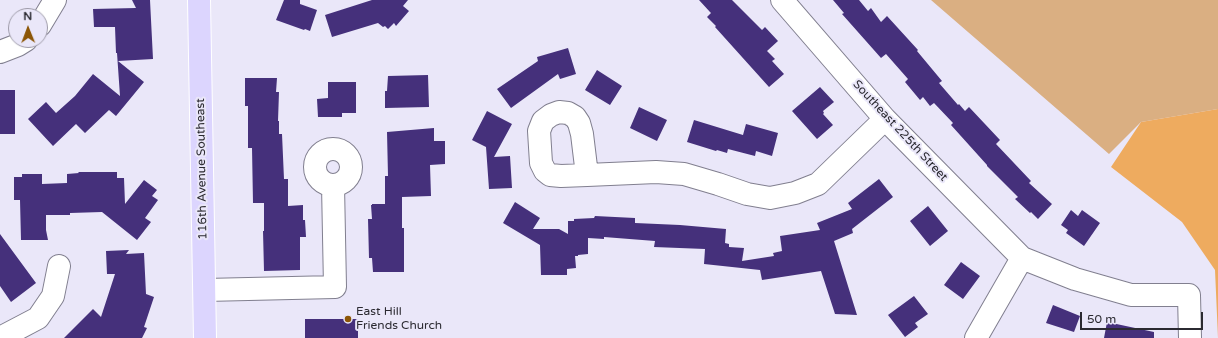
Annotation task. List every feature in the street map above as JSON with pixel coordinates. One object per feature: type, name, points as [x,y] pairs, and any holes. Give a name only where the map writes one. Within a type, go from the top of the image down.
[{"type":"main road","name":"116th Avenue Southeast","points":[[199,0],[205,338]]},
{"type":"street","points":[[48,12],[55,0]]},
{"type":"street","name":"Southeast 225th Street","points":[[782,0],[885,118],[1022,258]]},
{"type":"street","points":[[0,52],[10,48]]},
{"type":"street","points":[[587,175],[656,172],[684,174],[747,194],[770,198],[795,193],[818,184],[885,118]]},
{"type":"street","points":[[205,290],[335,287],[333,185]]},
{"type":"street","points":[[976,338],[1022,258],[1075,279],[1131,295],[1189,295],[1190,338]]},
{"type":"street","points":[[0,338],[38,318],[53,296],[59,266]]},
{"type":"shaded area","points":[[931,0],[1218,0],[1218,109],[1141,122],[1109,154]]},
{"type":"shaded area","points":[[1218,109],[1218,338],[1215,270],[1182,222],[1111,167],[1141,122]]},
{"type":"building","points":[[132,0],[150,0],[153,59],[118,61],[144,82],[116,116],[109,110],[85,133],[76,124],[53,146],[28,119],[46,102],[56,113],[75,96],[93,74],[120,96],[115,27],[94,27],[93,9],[136,8]]},
{"type":"building","points":[[284,0],[300,0],[300,4],[317,10],[310,31],[276,20]]},
{"type":"building","points":[[372,0],[408,0],[403,6],[409,11],[396,26],[394,23],[388,29],[378,23],[332,37],[325,15]]},
{"type":"building","points":[[699,0],[732,0],[762,30],[765,27],[778,41],[767,51],[775,59],[772,61],[784,74],[769,87],[715,27],[716,26],[707,17],[711,13]]},
{"type":"building","points":[[833,0],[859,0],[868,11],[871,8],[881,22],[887,16],[918,50],[917,51],[942,81],[939,83],[958,105],[959,104],[965,111],[969,107],[1000,140],[996,144],[1031,181],[1029,183],[1052,204],[1038,219],[1015,199],[1018,197],[987,166],[951,125],[953,123],[934,103],[930,106],[923,97],[920,100],[905,82],[908,79],[886,54],[881,58],[842,14],[844,13]]},
{"type":"building","points":[[568,48],[576,74],[560,79],[558,74],[511,108],[497,89],[538,61],[537,57]]},
{"type":"building","points":[[597,70],[622,86],[610,105],[585,90]]},
{"type":"building","points":[[428,75],[429,107],[385,108],[385,91],[387,91],[388,76]]},
{"type":"building","points":[[245,78],[277,78],[276,92],[279,92],[279,134],[282,134],[284,179],[288,179],[288,206],[303,205],[303,220],[305,220],[306,237],[300,237],[300,270],[264,271],[264,203],[253,203],[252,148],[248,148],[248,106],[245,106]]},
{"type":"building","points":[[328,82],[356,82],[356,113],[342,113],[342,117],[318,117],[317,99],[328,98]]},
{"type":"building","points":[[820,87],[834,102],[823,111],[823,114],[833,125],[817,139],[792,111]]},
{"type":"building","points":[[0,90],[15,90],[15,134],[0,134]]},
{"type":"building","points":[[639,107],[667,120],[657,141],[630,128]]},
{"type":"building","points":[[487,111],[512,124],[494,157],[510,156],[512,188],[489,189],[486,147],[472,140]]},
{"type":"building","points":[[694,120],[743,135],[746,124],[778,133],[772,156],[756,151],[755,156],[728,149],[727,153],[687,142]]},
{"type":"building","points":[[434,128],[434,141],[445,141],[445,164],[430,165],[431,196],[402,197],[404,272],[373,272],[372,258],[369,258],[368,219],[372,219],[372,204],[385,204],[385,176],[388,176],[387,132]]},
{"type":"building","points":[[78,172],[117,172],[117,178],[124,178],[125,204],[144,180],[157,190],[152,196],[158,200],[145,218],[151,222],[137,240],[102,212],[70,213],[70,215],[46,215],[48,240],[21,240],[20,200],[14,200],[14,177],[22,177],[22,174],[42,174],[42,184],[67,183],[67,174],[79,173]]},
{"type":"building","points":[[879,179],[893,197],[852,229],[853,233],[834,241],[857,315],[835,314],[821,271],[762,280],[760,270],[704,264],[705,249],[654,247],[655,241],[604,237],[604,239],[588,238],[588,254],[575,256],[576,268],[567,269],[567,275],[541,275],[540,245],[503,223],[515,202],[540,218],[533,229],[559,229],[568,234],[568,221],[574,221],[574,219],[594,218],[595,216],[635,218],[635,223],[726,229],[725,243],[729,244],[729,247],[744,248],[742,261],[774,256],[773,253],[782,251],[780,236],[820,230],[817,223],[852,209],[848,203]]},
{"type":"building","points":[[928,206],[948,231],[930,246],[910,221]]},
{"type":"building","points":[[1071,210],[1078,216],[1082,210],[1100,223],[1084,246],[1066,233],[1068,230],[1061,225]]},
{"type":"building","points":[[0,234],[36,283],[11,302],[0,286]]},
{"type":"building","points":[[129,250],[126,254],[144,253],[146,294],[154,297],[144,327],[147,328],[142,338],[64,338],[93,309],[101,317],[115,274],[107,274],[106,251]]},
{"type":"building","points":[[961,262],[980,276],[963,299],[944,285]]},
{"type":"building","points":[[914,296],[928,314],[915,323],[918,327],[905,337],[888,315]]},
{"type":"building","points":[[1053,305],[1080,316],[1074,332],[1046,323]]},
{"type":"building","points":[[305,319],[358,319],[358,338],[305,338]]},
{"type":"building","points":[[1107,322],[1154,332],[1154,338],[1104,338]]},
{"type":"place","name":"East Hill Friends Church","points":[[348,319]]}]
